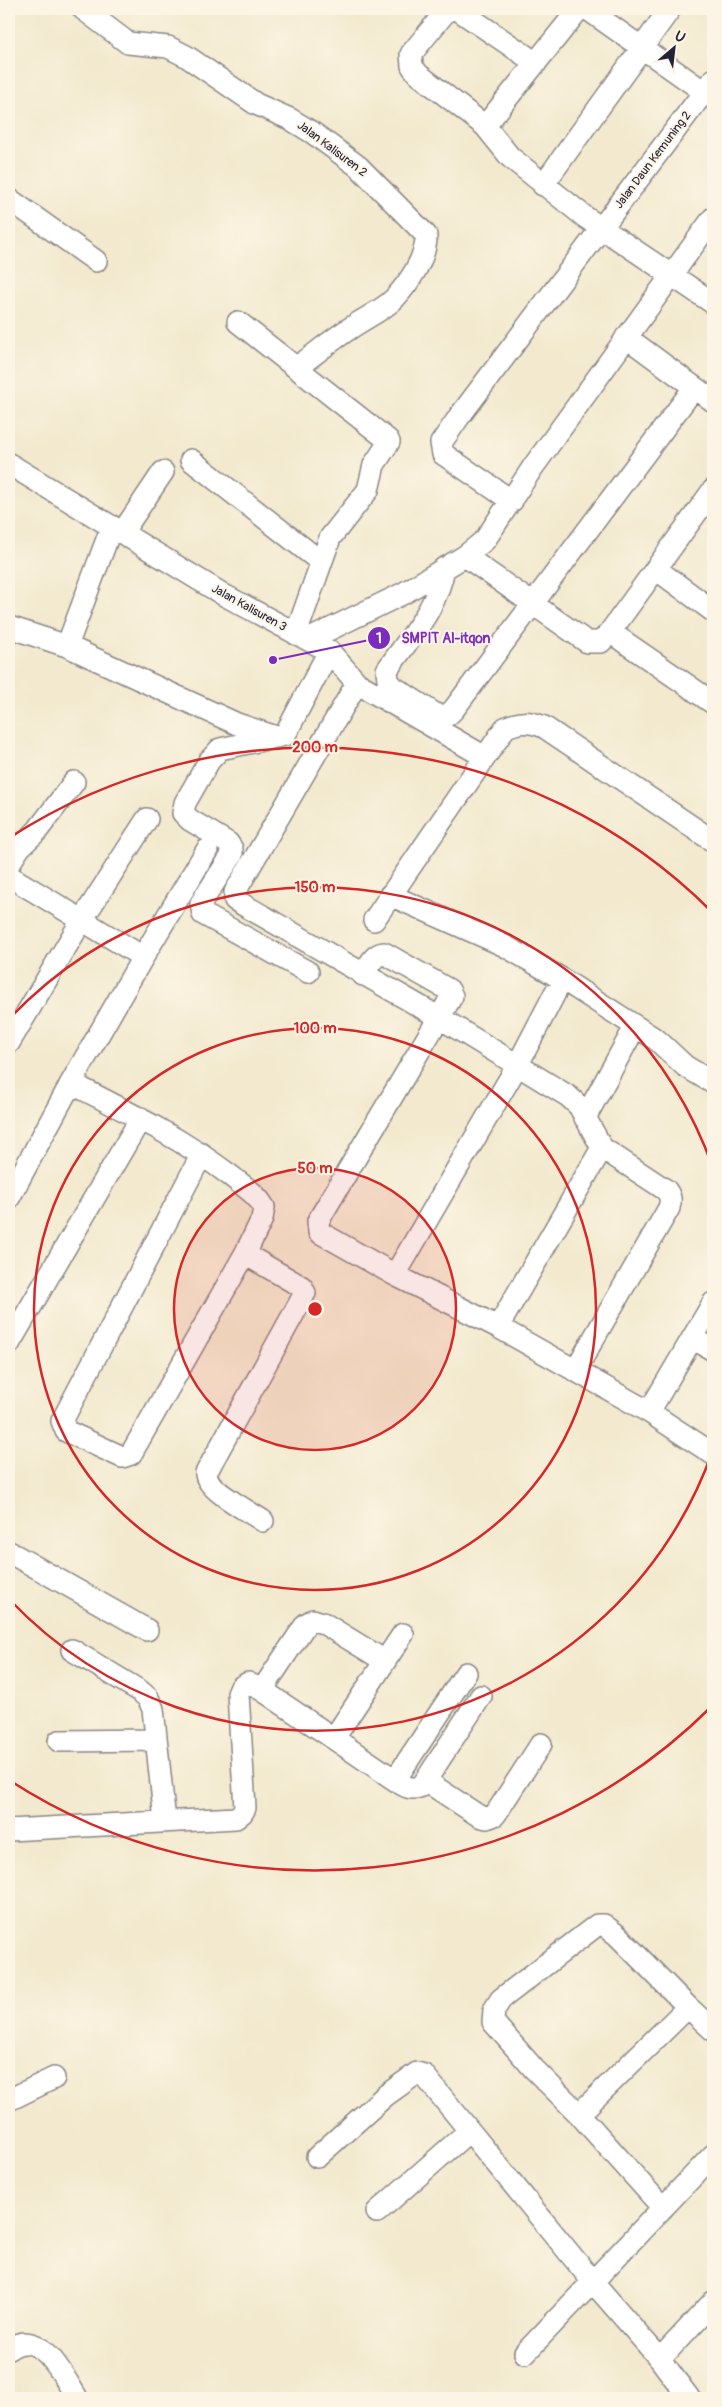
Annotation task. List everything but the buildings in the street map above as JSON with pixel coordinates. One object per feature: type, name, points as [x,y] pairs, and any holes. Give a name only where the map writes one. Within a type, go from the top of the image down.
[{"type":"street","name":"Jalan Kalisuren 2","points":[[83,9],[128,43],[168,47],[186,56],[256,104],[290,119],[313,133],[359,167],[426,235],[426,244],[422,256],[410,278],[393,300],[350,328],[296,368]]},
{"type":"street","points":[[448,9],[411,54],[412,66],[418,74],[485,126],[510,157],[544,184],[602,228],[713,303]]},
{"type":"street","points":[[457,9],[536,63]]},
{"type":"street","points":[[485,126],[579,9]]},
{"type":"street","points":[[586,9],[641,49],[710,90]]},
{"type":"street","points":[[544,184],[670,9]]},
{"type":"street","name":"Jalan Daun Kemuning 2","points":[[512,500],[443,454],[441,443],[602,228],[710,90]]},
{"type":"street","points":[[9,199],[96,261]]},
{"type":"street","points":[[302,637],[404,593],[465,556],[484,540],[533,467],[713,218]]},
{"type":"street","points":[[238,322],[383,435],[389,442],[374,466],[368,490],[330,538],[321,562],[302,637]]},
{"type":"street","points":[[626,337],[713,401]]},
{"type":"street","points":[[444,568],[434,603],[387,670],[388,680],[392,686],[440,717],[448,715],[454,709],[694,388]]},
{"type":"street","points":[[191,460],[321,562]]},
{"type":"street","name":"Jalan Kalisuren 3","points":[[9,464],[247,608],[329,651],[357,683],[485,757]]},
{"type":"street","points":[[67,646],[117,529],[163,472]]},
{"type":"street","points":[[465,556],[587,642],[602,642],[656,570],[710,503]]},
{"type":"street","points":[[656,570],[713,611]]},
{"type":"street","points":[[9,627],[67,646],[237,724],[276,737]]},
{"type":"street","points":[[610,632],[713,703]]},
{"type":"street","points":[[308,972],[203,914],[201,903],[232,855],[232,849],[228,843],[190,820],[184,813],[185,804],[209,761],[220,749],[284,735],[290,727],[329,651]]},
{"type":"street","points":[[357,683],[235,892],[235,900],[440,1018],[568,1096],[579,1106],[602,1148],[666,1190],[671,1200],[669,1208],[576,1369]]},
{"type":"street","points":[[374,920],[505,728],[517,722],[531,722],[544,727],[713,841]]},
{"type":"street","points":[[9,864],[20,847],[37,831],[74,782]]},
{"type":"street","points":[[9,1043],[82,920],[147,818]]},
{"type":"street","points":[[9,1198],[71,1083],[207,850]]},
{"type":"street","points":[[9,876],[143,957]]},
{"type":"street","points":[[390,895],[505,946],[657,1040],[685,1066],[713,1083]]},
{"type":"street","points":[[363,975],[377,954],[384,953],[451,992],[452,996],[318,1222],[319,1232],[395,1275],[576,1369],[649,1412],[713,1454]]},
{"type":"street","points":[[395,1275],[517,1066],[555,993]]},
{"type":"street","points":[[585,1118],[630,1036]]},
{"type":"street","points":[[71,1083],[142,1118],[202,1154],[258,1197],[264,1207],[262,1218],[246,1254],[132,1454],[122,1457],[66,1432],[62,1421],[202,1154]]},
{"type":"street","points":[[9,1344],[142,1118]]},
{"type":"street","points":[[498,1327],[602,1148]]},
{"type":"street","points":[[246,1254],[302,1287],[305,1293],[206,1473],[208,1482],[216,1490],[263,1520]]},
{"type":"street","points":[[649,1412],[713,1304]]},
{"type":"street","points":[[694,1339],[713,1350]]},
{"type":"street","points":[[9,1552],[147,1630]]},
{"type":"street","points":[[262,1690],[306,1624],[313,1620],[323,1623],[385,1661]]},
{"type":"street","points":[[334,1738],[403,1634]]},
{"type":"street","points":[[72,1650],[140,1691],[148,1698],[153,1709],[165,1822]]},
{"type":"street","points":[[395,1780],[466,1673]]},
{"type":"street","points":[[9,1830],[236,1818],[245,1808],[238,1694],[241,1687],[248,1683],[262,1690],[405,1787],[415,1789],[426,1782],[481,1696]]},
{"type":"street","points":[[58,1741],[156,1740]]},
{"type":"street","points":[[426,1782],[479,1816],[487,1818],[495,1815],[541,1744]]},
{"type":"street","points":[[663,2208],[579,2114],[534,2069],[494,2022],[494,2010],[501,1999],[597,1924],[604,1925],[617,1935],[713,2030]]},
{"type":"street","points":[[579,2114],[688,2007]]},
{"type":"street","points":[[317,2157],[385,2096],[417,2072],[424,2075],[592,2282],[660,2359],[689,2398]]},
{"type":"street","points":[[9,2100],[54,2078]]},
{"type":"street","points":[[377,2212],[468,2131]]},
{"type":"street","points":[[525,2353],[713,2155]]},
{"type":"street","points":[[660,2359],[713,2302]]},
{"type":"street","points":[[9,2349],[16,2344],[32,2343],[45,2350],[77,2398]]},
{"type":"place","name":"SMPIT Al-itqon","points":[[273,660]]}]
